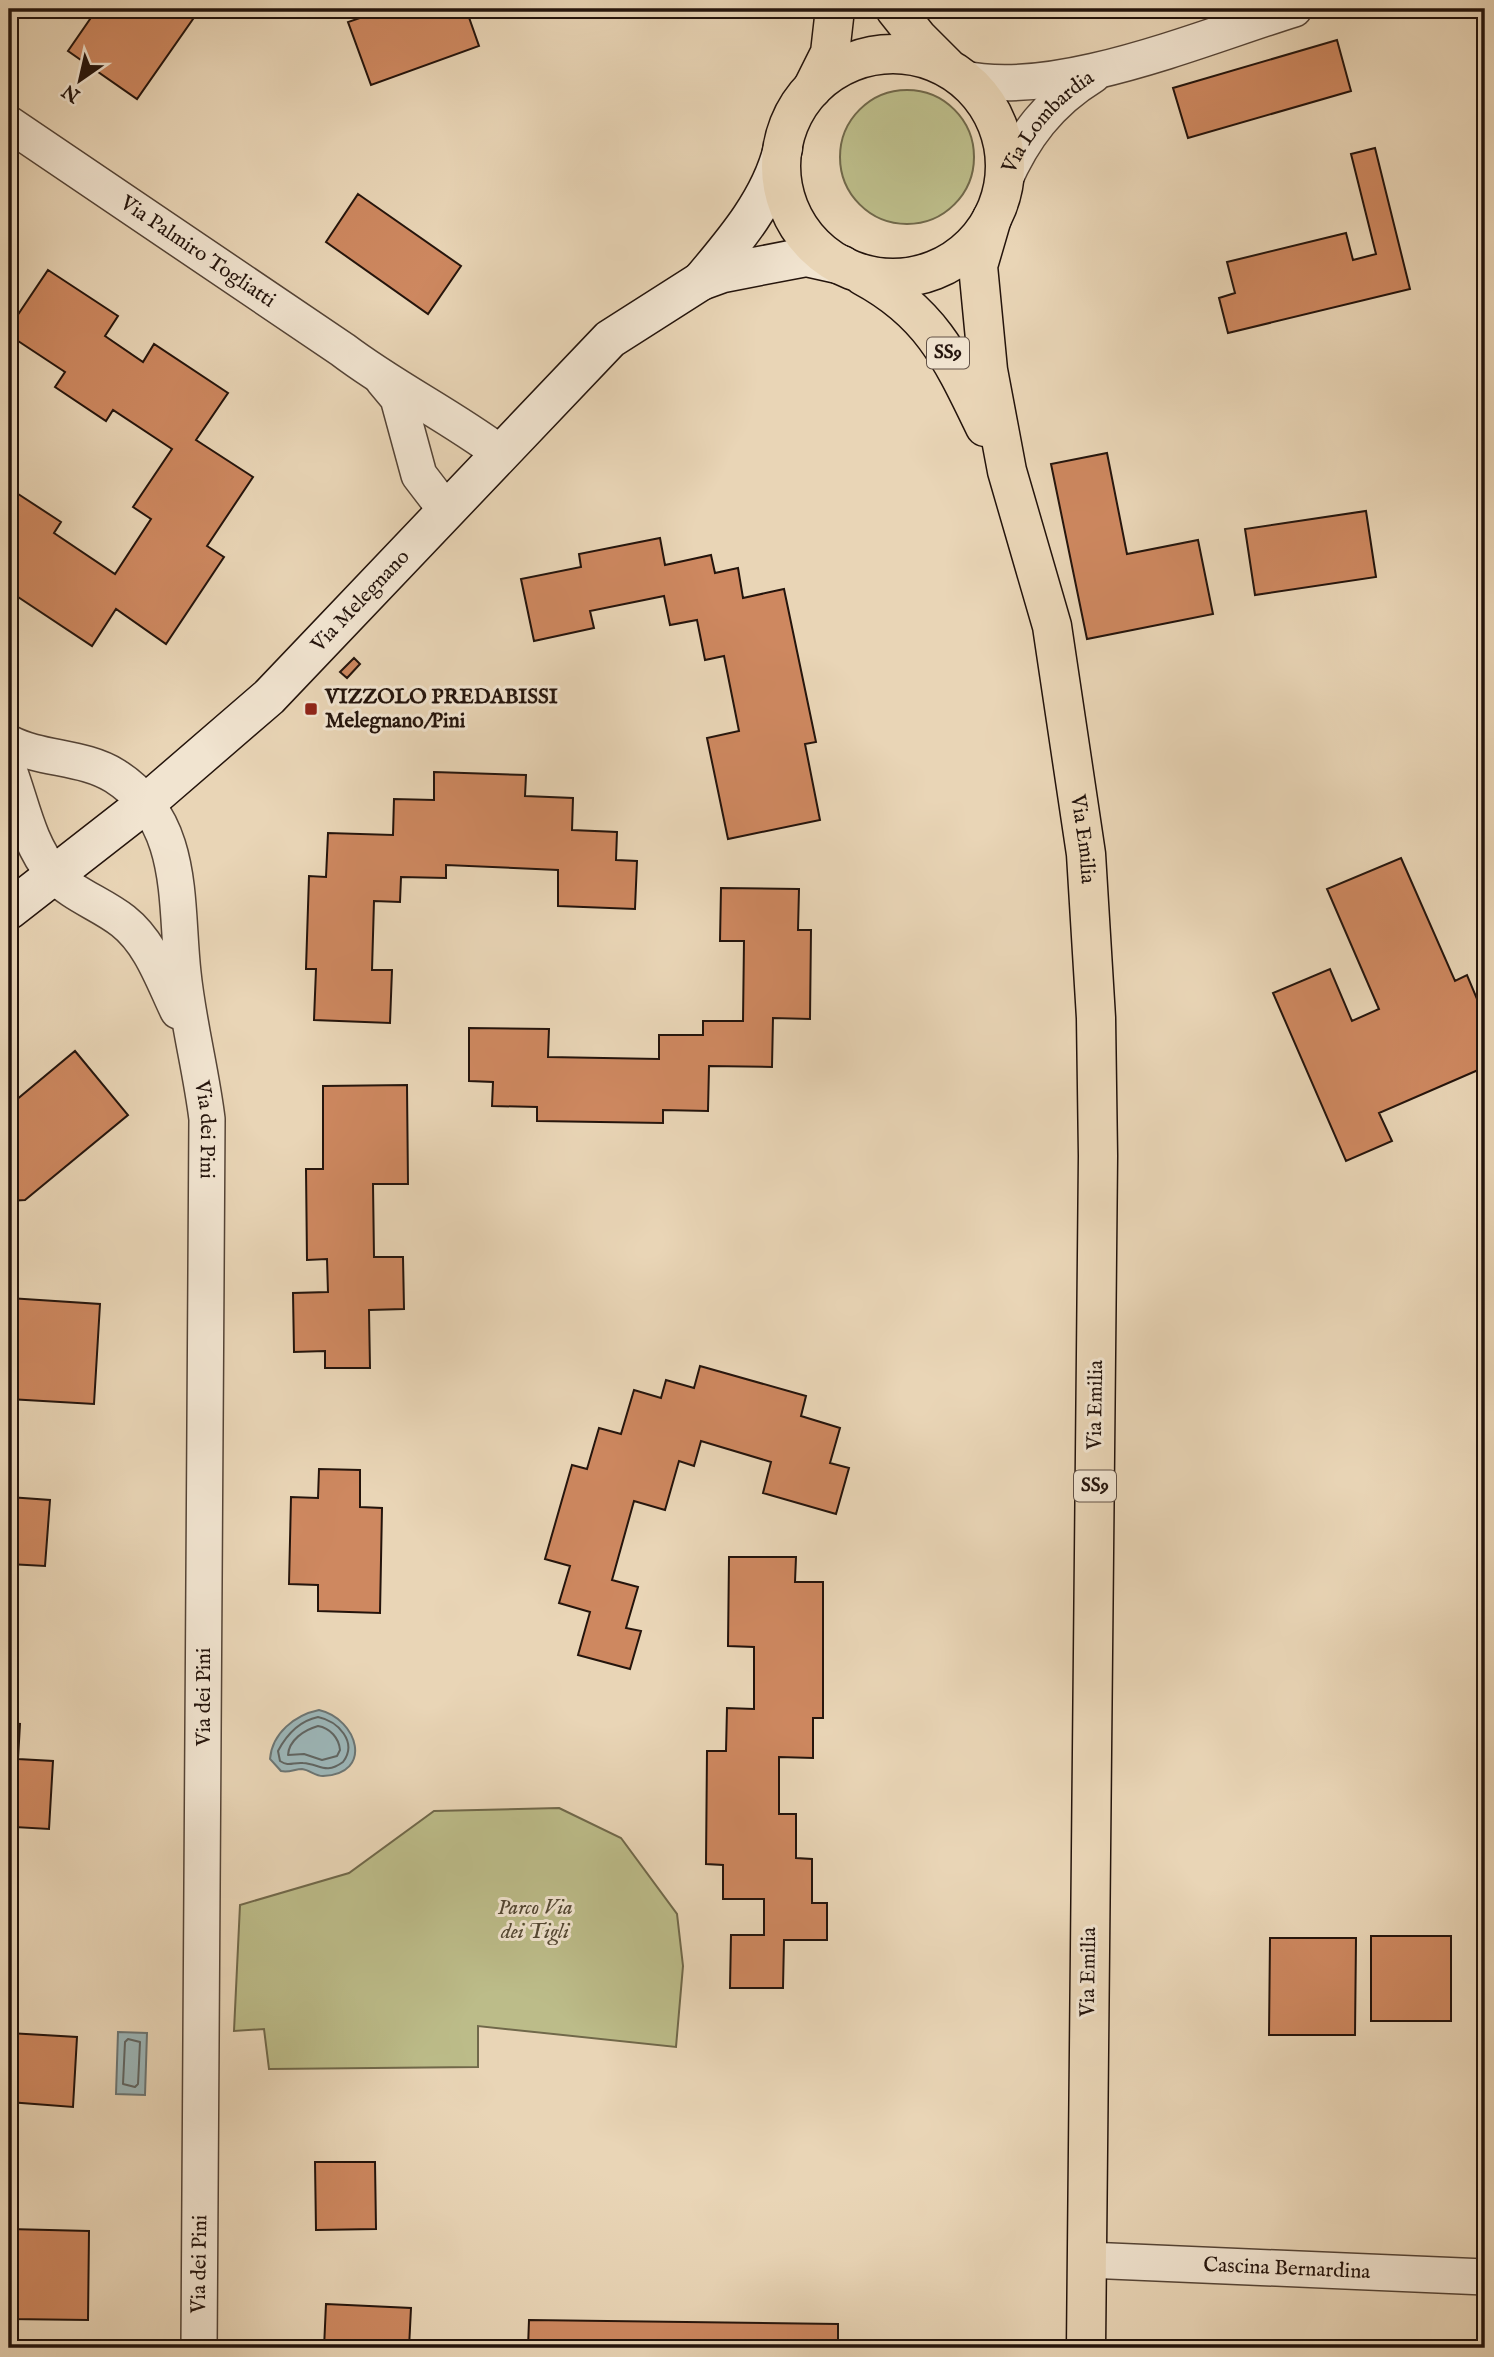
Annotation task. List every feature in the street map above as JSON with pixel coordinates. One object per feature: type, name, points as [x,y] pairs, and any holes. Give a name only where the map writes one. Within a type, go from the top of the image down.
[{"type":"main road","points":[[835,9],[830,53],[794,114],[783,148],[784,188],[796,221],[818,248],[845,267],[886,278],[932,271],[962,254],[979,238],[998,201],[1004,153],[997,125],[985,103],[928,49],[895,9]]},
{"type":"main road","points":[[806,96],[840,68],[877,56],[917,57],[940,65],[961,78]]},
{"type":"main road","name":"Via Emilia","points":[[998,201],[980,252],[978,285],[988,370],[1007,471],[1052,626],[1065,697],[1086,854],[1096,1018],[1098,1157],[1086,2348]]},
{"type":"main road","name":"Via Emilia","points":[[845,267],[901,301],[944,346],[1007,471]]},
{"type":"street","name":"Via Lombardia","points":[[961,78],[1003,85],[1102,69],[1294,9]]},
{"type":"street","name":"Via Lombardia","points":[[998,201],[1018,150],[1051,107],[1070,89],[1102,69]]},
{"type":"street","name":"Via Palmiro Togliatti","points":[[9,124],[343,350],[383,380],[445,414],[500,453]]},
{"type":"street","name":"Via Melegnano","points":[[701,281],[754,212],[776,173],[783,148]]},
{"type":"street","name":"Via Melegnano","points":[[9,910],[145,804],[269,697],[374,590],[445,509],[610,339],[701,281],[760,264],[806,257],[818,257],[845,267]]},
{"type":"street","name":"Via Palmiro Togliatti","points":[[383,380],[398,398],[419,475],[445,509]]},
{"type":"street","name":"Via dei Pini","points":[[9,743],[48,757],[100,769],[132,789],[162,831],[176,868],[183,972],[207,1119],[199,2348]]},
{"type":"street","name":"Via dei Pini","points":[[9,770],[34,844],[54,875],[73,891],[124,922],[138,936],[153,958],[194,1046]]},
{"type":"street","name":"Cascina Bernardina","points":[[1087,2260],[1485,2277]]},
{"type":"green space","points":[[907,90],[933,95],[954,110],[969,131],[974,157],[969,183],[954,204],[933,219],[907,224],[881,219],[860,204],[845,183],[840,157],[845,131],[860,110],[881,95]]},
{"type":"green space","name":"Parco Via dei Tigli","points":[[559,1808],[621,1838],[677,1914],[683,1966],[676,2047],[478,2026],[478,2067],[269,2069],[264,2029],[234,2031],[240,1905],[349,1873],[434,1811]]},
{"type":"water","points":[[319,1710],[332,1715],[351,1734],[355,1746],[354,1757],[349,1766],[339,1773],[323,1776],[302,1769],[281,1771],[270,1759],[275,1741],[293,1721]]},
{"type":"water","points":[[118,2032],[147,2033],[145,2095],[116,2094]]},
{"type":"building","points":[[97,9],[200,9],[137,99],[68,51]]},
{"type":"building","points":[[386,9],[466,9],[479,46],[371,85],[348,22]]},
{"type":"building","points":[[1337,40],[1351,91],[1188,138],[1173,88]]},
{"type":"building","points":[[1375,148],[1410,289],[1228,333],[1219,298],[1235,293],[1227,262],[1346,233],[1353,260],[1376,254],[1351,154]]},
{"type":"building","points":[[358,194],[461,266],[428,314],[326,242]]},
{"type":"building","points":[[48,270],[118,316],[105,336],[143,362],[154,344],[228,393],[196,440],[253,477],[207,546],[224,557],[166,644],[116,609],[92,646],[9,591],[9,488],[61,522],[54,533],[115,574],[151,519],[133,507],[172,449],[113,410],[106,421],[55,387],[65,372],[9,335],[9,328]]},
{"type":"building","points":[[1107,453],[1127,554],[1198,540],[1213,614],[1087,639],[1051,464]]},
{"type":"building","points":[[1366,511],[1376,577],[1255,595],[1245,529]]},
{"type":"building","points":[[660,538],[665,565],[711,555],[715,573],[738,568],[743,598],[784,589],[816,742],[805,744],[820,820],[728,839],[707,738],[739,731],[724,656],[705,660],[697,620],[670,625],[664,596],[590,611],[594,628],[534,641],[521,579],[581,567],[579,554]]},
{"type":"building","points":[[354,658],[360,664],[347,678],[340,672]]},
{"type":"building","points":[[434,772],[526,775],[525,796],[573,798],[572,830],[617,832],[616,860],[637,861],[635,909],[558,906],[558,870],[446,865],[446,878],[401,877],[400,902],[374,901],[372,970],[392,970],[390,1023],[314,1020],[316,969],[306,969],[309,876],[326,877],[328,833],[393,835],[394,799],[434,800]]},
{"type":"building","points":[[1401,858],[1455,981],[1467,975],[1485,1018],[1485,1067],[1379,1113],[1392,1141],[1346,1161],[1273,993],[1330,969],[1352,1021],[1379,1009],[1327,889]]},
{"type":"building","points":[[721,888],[799,889],[798,930],[811,930],[810,1019],[773,1018],[772,1067],[709,1066],[708,1111],[663,1110],[663,1123],[537,1121],[537,1107],[492,1106],[493,1082],[469,1081],[469,1028],[549,1029],[548,1057],[659,1059],[659,1035],[703,1035],[703,1021],[743,1021],[744,941],[720,941]]},
{"type":"building","points":[[75,1051],[128,1115],[25,1200],[9,1201],[9,1106]]},
{"type":"building","points":[[407,1085],[408,1184],[373,1184],[374,1257],[403,1257],[404,1309],[369,1310],[370,1368],[325,1368],[325,1351],[294,1352],[293,1293],[328,1292],[327,1259],[307,1260],[306,1169],[323,1169],[323,1086]]},
{"type":"building","points":[[9,1298],[100,1304],[94,1404],[9,1399]]},
{"type":"building","points":[[700,1366],[806,1396],[801,1416],[840,1428],[830,1463],[849,1468],[836,1514],[763,1493],[771,1462],[701,1441],[694,1466],[679,1461],[665,1510],[634,1501],[612,1580],[638,1587],[626,1628],[641,1631],[630,1669],[578,1655],[590,1612],[559,1603],[570,1566],[545,1559],[572,1465],[587,1469],[599,1428],[621,1434],[634,1390],[661,1398],[666,1380],[694,1388]]},
{"type":"building","points":[[319,1469],[360,1470],[360,1507],[382,1508],[380,1613],[318,1611],[318,1585],[289,1584],[291,1497],[318,1498]]},
{"type":"building","points":[[9,1497],[50,1500],[45,1566],[9,1564]]},
{"type":"building","points":[[729,1557],[796,1557],[795,1582],[823,1582],[823,1718],[813,1718],[813,1758],[779,1757],[779,1814],[796,1814],[796,1858],[812,1859],[812,1903],[827,1903],[827,1940],[784,1940],[783,1988],[730,1988],[731,1935],[764,1935],[764,1899],[723,1899],[723,1865],[706,1864],[707,1751],[726,1751],[727,1708],[754,1709],[754,1647],[728,1646]]},
{"type":"building","points":[[9,1723],[20,1724],[18,1759],[53,1761],[49,1829],[15,1827],[13,1863],[9,1863]]},
{"type":"building","points":[[1371,1936],[1451,1936],[1451,2021],[1371,2021]]},
{"type":"building","points":[[1270,1938],[1356,1938],[1355,2035],[1269,2035]]},
{"type":"building","points":[[9,2033],[77,2037],[73,2107],[9,2102]]},
{"type":"building","points":[[315,2162],[375,2162],[376,2229],[316,2230]]},
{"type":"building","points":[[9,2229],[89,2231],[88,2320],[9,2319]]},
{"type":"building","points":[[326,2304],[411,2308],[409,2348],[324,2348]]},
{"type":"building","points":[[529,2320],[838,2324],[838,2348],[528,2348]]},
{"type":"place","name":"VIZZOLO PREDABISSI Melegnano/Pini","points":[[311,709]]}]
